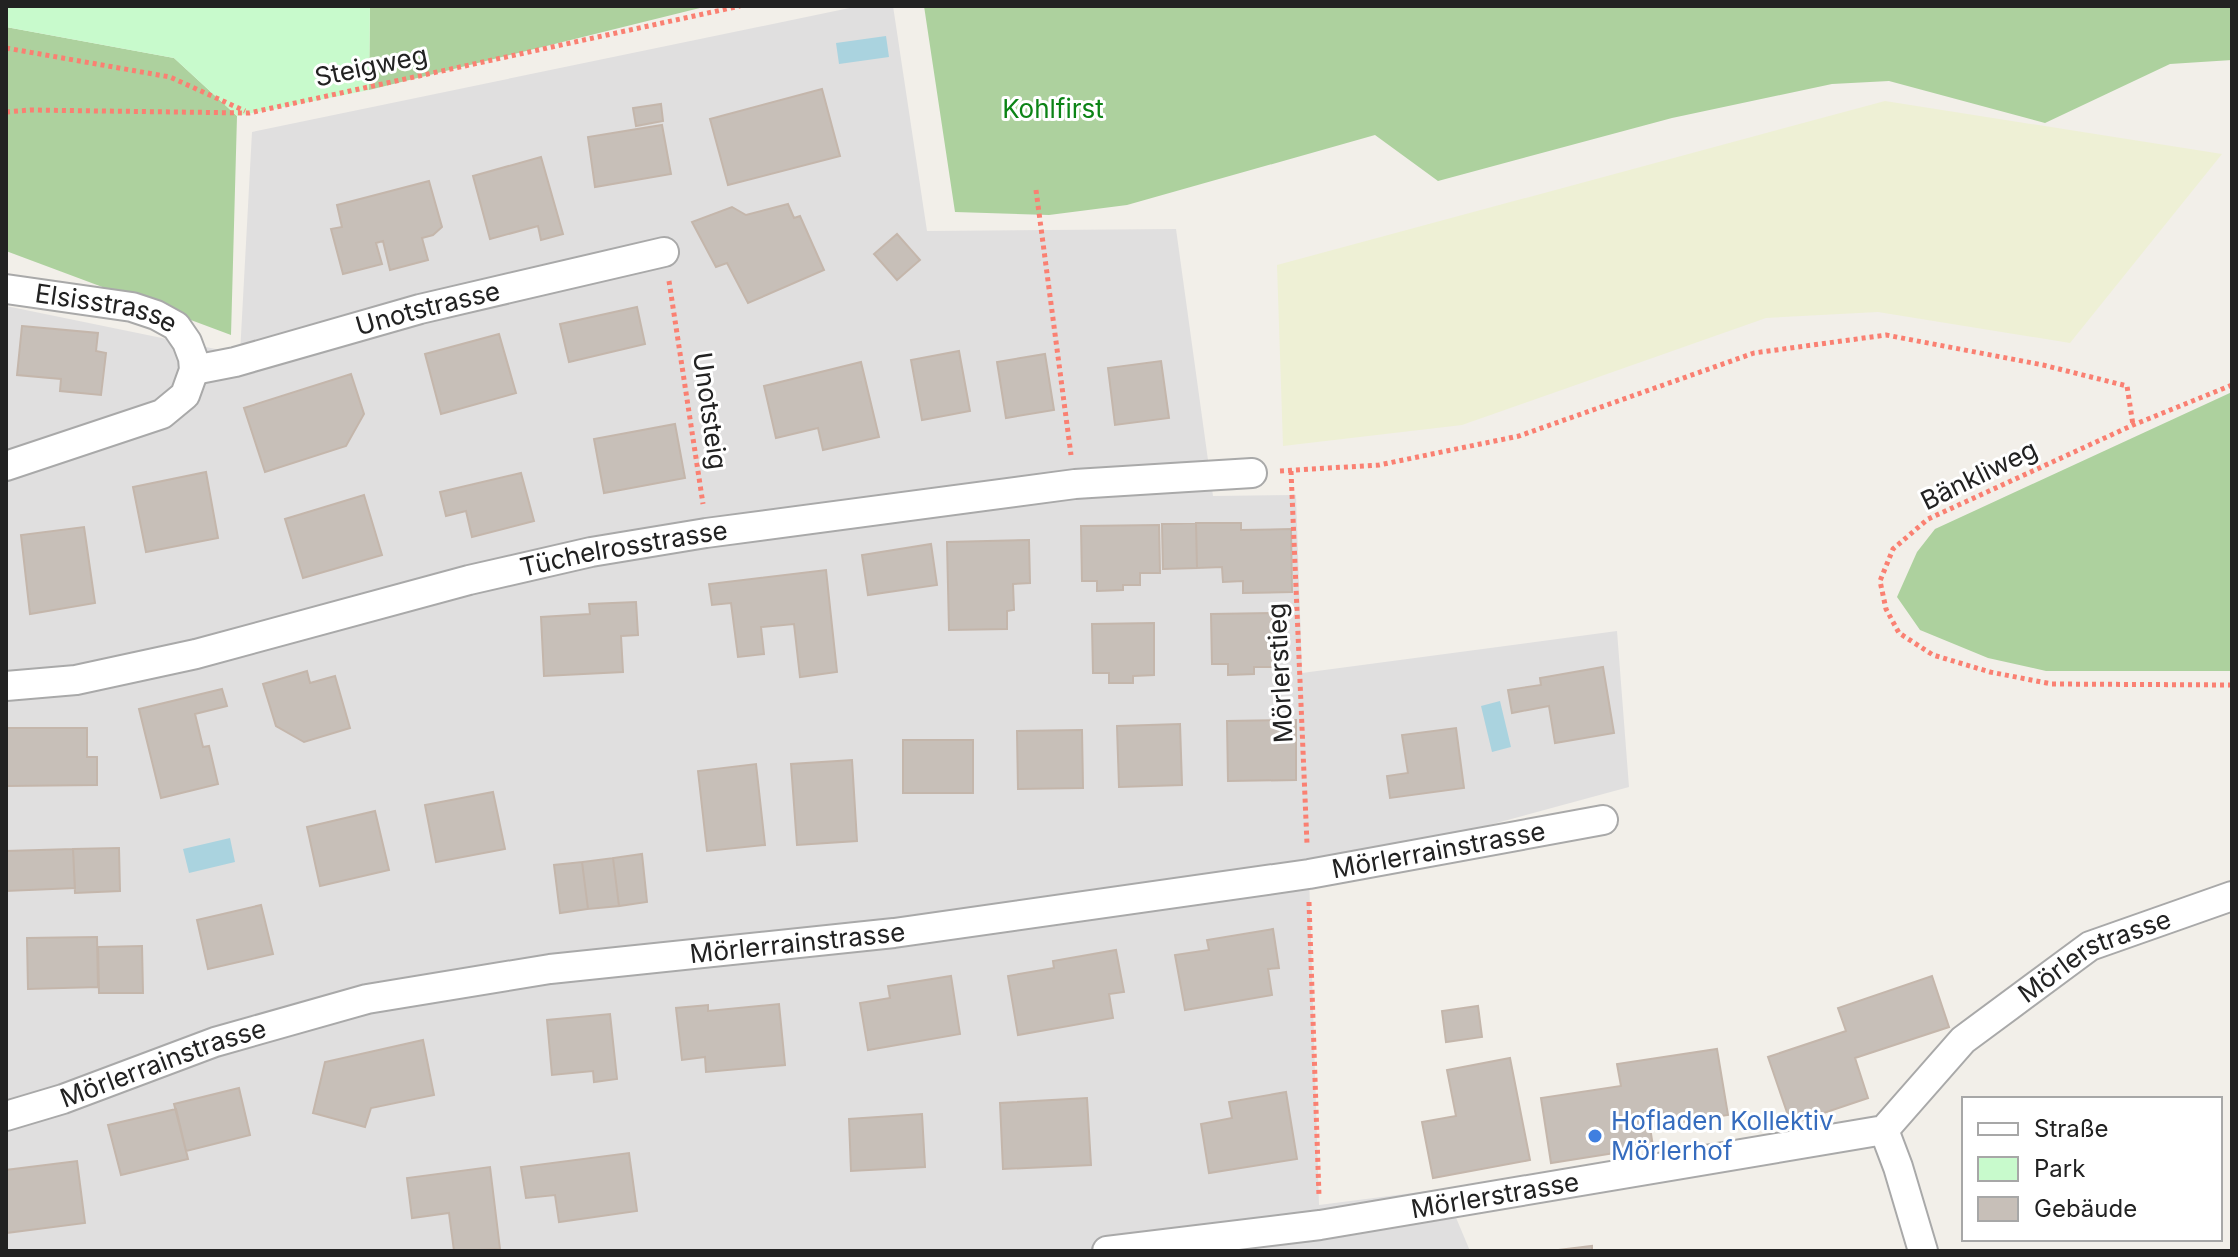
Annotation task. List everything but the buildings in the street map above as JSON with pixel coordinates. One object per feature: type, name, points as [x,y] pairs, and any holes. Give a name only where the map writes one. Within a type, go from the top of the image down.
[{"type":"street","name":"Unotstrasse","points":[[194,370],[235,362],[420,309],[664,252]]},
{"type":"street","name":"Elsisstrasse","points":[[6,289],[132,307],[156,315],[176,326],[187,342],[194,370],[185,395],[162,414],[6,466]]},
{"type":"street","name":"Tüchelrosstrasse","points":[[6,686],[76,680],[196,654],[469,580],[591,552],[706,533],[1075,484],[1252,473]]},
{"type":"street","name":"Mörlerrainstrasse","points":[[6,1116],[63,1099],[215,1042],[367,999],[550,969],[894,933],[1309,874],[1603,820]]},
{"type":"street","name":"Mörlerstrasse","points":[[1107,1251],[1320,1225],[1884,1130],[1963,1040],[2090,946],[2232,896]]},
{"type":"street","points":[[1884,1130],[1923,1251]]},
{"type":"path","name":"Steigweg","points":[[6,112],[249,113],[740,6]]},
{"type":"path","points":[[6,48],[170,77],[249,113]]},
{"type":"path","points":[[1036,190],[1075,484]]},
{"type":"path","name":"Unotsteig","points":[[672,296],[706,533]]},
{"type":"path","points":[[1252,473],[1379,465],[1519,436],[1754,353],[1886,335],[2043,365],[2127,386],[2133,425]]},
{"type":"path","name":"Bänkliweg","points":[[2232,385],[2133,425],[1928,519],[1893,549],[1880,581],[1886,609],[1899,633],[1933,655],[1990,672],[2052,684],[2232,685]]},
{"type":"path","name":"Mörlerstieg","points":[[1291,470],[1309,874]]},
{"type":"path","points":[[1311,937],[1318,1170]]},
{"type":"shaded area","points":[[859,6],[893,6],[927,231],[1176,229],[1213,496],[1296,495],[1302,673],[1617,631],[1629,787],[1309,874],[1319,1205],[1444,1189],[1470,1251],[6,1251],[6,306],[240,354],[252,132]]},
{"type":"green space","points":[[6,6],[370,6],[369,90],[237,116],[174,58],[6,27]]},
{"type":"green space","points":[[370,6],[708,6],[369,90]]},
{"type":"green space","name":"Kohlfirst","points":[[924,6],[2232,6],[2232,60],[2170,64],[2045,123],[1889,81],[1832,84],[1672,118],[1438,181],[1375,135],[1127,205],[1049,215],[955,212]]},
{"type":"green space","points":[[6,27],[174,58],[237,116],[231,335],[6,251]]},
{"type":"green space","points":[[1885,101],[2222,154],[2070,343],[1878,312],[1766,318],[1462,425],[1283,446],[1277,265]]},
{"type":"green space","points":[[2232,392],[2232,671],[2046,671],[1988,658],[1920,630],[1897,597],[1917,552],[1935,529]]},
{"type":"water","points":[[886,36],[889,57],[839,64],[836,43]]},
{"type":"water","points":[[1500,701],[1511,747],[1492,752],[1481,706]]},
{"type":"water","points":[[230,838],[235,862],[189,873],[183,849]]},
{"type":"place","name":"Hofladen Kollektiv Mörlerhof","points":[[1595,1136]]}]
